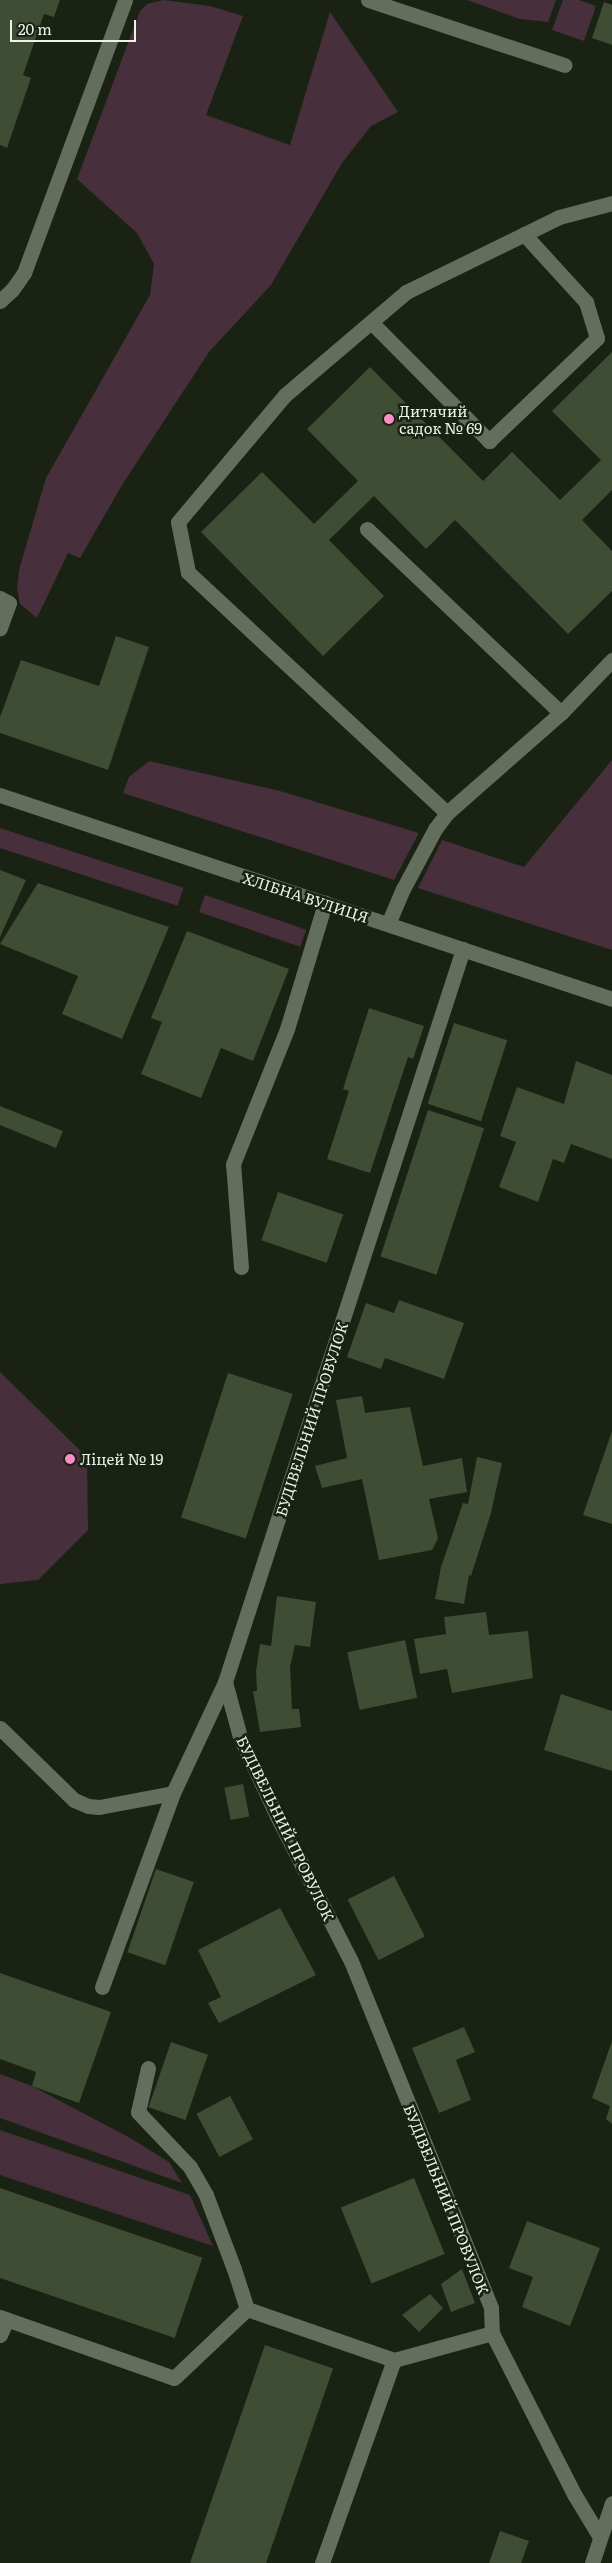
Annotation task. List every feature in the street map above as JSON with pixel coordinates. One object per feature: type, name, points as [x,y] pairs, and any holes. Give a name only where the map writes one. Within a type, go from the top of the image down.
[{"type":"street","points":[[0,301],[12,290],[24,273],[125,0]]},
{"type":"street","points":[[368,0],[565,65]]},
{"type":"street","points":[[448,813],[188,572],[178,522],[285,395],[406,292],[559,217],[612,203]]},
{"type":"street","points":[[371,322],[489,441],[597,338],[586,302],[524,234]]},
{"type":"street","points":[[367,529],[560,714]]},
{"type":"street","points":[[0,598],[8,603],[0,628]]},
{"type":"street","points":[[388,924],[421,854],[435,829],[448,813],[560,714],[612,660]]},
{"type":"street","name":"ХЛІБНА ВУЛИЦЯ","points":[[0,795],[612,999]]},
{"type":"street","points":[[241,1267],[233,1164],[288,1029],[325,903]]},
{"type":"street","name":"БУДІВЕЛЬНИЙ ПРОВУЛОК","points":[[463,949],[225,1682],[240,1737],[281,1825],[351,1961],[491,2308],[492,2332],[574,2494],[600,2537]]},
{"type":"street","points":[[102,1987],[173,1793],[225,1682]]},
{"type":"street","points":[[0,1728],[74,1800],[88,1806],[99,1807],[173,1793]]},
{"type":"street","points":[[148,2068],[138,2112],[190,2167],[206,2195],[234,2269],[246,2309]]},
{"type":"street","points":[[246,2309],[394,2360],[492,2332]]},
{"type":"street","points":[[0,2335],[3,2318],[174,2378],[246,2309]]},
{"type":"street","points":[[322,2563],[394,2360]]},
{"type":"street","points":[[592,2563],[612,2503]]},
{"type":"shaded area","points":[[163,0],[210,6],[243,16],[206,115],[290,145],[330,12],[398,112],[371,126],[342,163],[271,285],[209,352],[122,485],[80,558],[68,553],[37,618],[20,604],[17,589],[19,570],[46,478],[150,295],[154,264],[137,233],[77,179],[140,11],[147,4]]},
{"type":"shaded area","points":[[467,0],[556,0],[548,22],[520,19]]},
{"type":"shaded area","points":[[563,0],[579,0],[596,6],[584,41],[552,30]]},
{"type":"shaded area","points":[[612,760],[612,950],[418,888],[442,840],[524,867]]},
{"type":"shaded area","points":[[149,761],[280,791],[419,833],[394,880],[123,793],[129,777]]},
{"type":"shaded area","points":[[0,828],[184,888],[178,906],[0,848]]},
{"type":"shaded area","points":[[205,895],[306,930],[300,947],[199,912]]},
{"type":"shaded area","points":[[0,1372],[87,1457],[88,1530],[38,1580],[0,1584]]},
{"type":"shaded area","points":[[0,2074],[32,2086],[132,2139],[169,2162],[182,2183],[0,2118]]},
{"type":"shaded area","points":[[0,2130],[190,2195],[213,2246],[0,2175]]},
{"type":"building","points":[[0,0],[60,0],[54,17],[44,14],[23,75],[31,78],[7,148],[0,145]]},
{"type":"building","points":[[604,2],[612,5],[612,45],[592,38]]},
{"type":"building","points":[[612,352],[612,490],[582,520],[612,551],[612,591],[568,634],[455,520],[426,549],[374,496],[329,540],[384,596],[323,656],[201,532],[262,472],[314,524],[358,481],[307,429],[370,367],[483,481],[512,452],[560,500],[601,460],[552,411]]},
{"type":"building","points":[[116,636],[149,647],[108,770],[0,733],[0,717],[21,660],[99,686]]},
{"type":"building","points":[[0,870],[26,880],[0,937]]},
{"type":"building","points":[[38,883],[169,927],[122,1039],[62,1014],[78,976],[0,944]]},
{"type":"building","points":[[187,931],[289,969],[253,1061],[221,1048],[201,1098],[141,1074],[162,1022],[151,1018]]},
{"type":"building","points":[[369,1008],[424,1026],[413,1059],[408,1057],[370,1173],[327,1159],[349,1091],[343,1089]]},
{"type":"building","points":[[454,1023],[507,1040],[481,1121],[428,1104]]},
{"type":"building","points":[[576,1061],[612,1075],[612,1159],[571,1144],[564,1163],[553,1159],[538,1202],[499,1187],[516,1142],[500,1136],[517,1087],[564,1104]]},
{"type":"building","points":[[0,1106],[63,1131],[56,1148],[0,1125]]},
{"type":"building","points":[[428,1110],[484,1128],[437,1275],[380,1256]]},
{"type":"building","points":[[278,1192],[343,1214],[327,1263],[261,1240]]},
{"type":"building","points":[[399,1300],[464,1323],[444,1379],[385,1358],[381,1369],[347,1357],[366,1303],[394,1313]]},
{"type":"building","points":[[228,1373],[293,1394],[246,1539],[181,1518]]},
{"type":"building","points":[[362,1396],[365,1413],[410,1407],[423,1466],[462,1458],[467,1492],[429,1499],[438,1538],[432,1550],[379,1560],[362,1479],[322,1488],[315,1466],[347,1458],[336,1400]]},
{"type":"building","points":[[612,1431],[612,1524],[583,1515]]},
{"type":"building","points":[[477,1457],[502,1463],[491,1513],[471,1576],[469,1575],[464,1604],[435,1599],[441,1567],[463,1503],[468,1504]]},
{"type":"building","points":[[277,1596],[316,1602],[310,1647],[295,1645],[290,1667],[292,1709],[299,1709],[301,1727],[260,1732],[253,1691],[257,1691],[256,1671],[260,1644],[271,1646]]},
{"type":"building","points":[[486,1612],[489,1635],[528,1631],[533,1678],[452,1693],[447,1669],[420,1674],[414,1639],[446,1634],[444,1617]]},
{"type":"building","points":[[405,1640],[417,1698],[360,1710],[347,1652]]},
{"type":"building","points":[[561,1694],[612,1711],[612,1771],[544,1750]]},
{"type":"building","points":[[243,1784],[249,1816],[231,1820],[224,1788]]},
{"type":"building","points":[[156,1869],[194,1882],[165,1965],[127,1952]]},
{"type":"building","points":[[394,1876],[425,1937],[379,1960],[348,1900]]},
{"type":"building","points":[[280,1908],[316,1975],[219,2023],[208,2003],[221,1997],[198,1950]]},
{"type":"building","points":[[0,1973],[111,2012],[79,2103],[32,2086],[36,2072],[0,2059]]},
{"type":"building","points":[[464,2027],[475,2052],[456,2060],[471,2100],[439,2113],[412,2048]]},
{"type":"building","points":[[612,2041],[612,2124],[606,2119],[610,2106],[592,2098]]},
{"type":"building","points":[[171,2042],[208,2055],[185,2120],[149,2107]]},
{"type":"building","points":[[230,2096],[253,2139],[219,2157],[196,2114]]},
{"type":"building","points":[[414,2178],[445,2254],[371,2284],[341,2208]]},
{"type":"building","points":[[0,2188],[202,2258],[175,2338],[0,2278]]},
{"type":"building","points":[[527,2221],[600,2248],[570,2326],[522,2307],[533,2277],[509,2268]]},
{"type":"building","points":[[462,2269],[475,2303],[451,2312],[441,2284]]},
{"type":"building","points":[[430,2294],[443,2308],[419,2332],[402,2315]]},
{"type":"building","points":[[265,2345],[333,2368],[266,2563],[190,2562]]},
{"type":"building","points":[[500,2531],[529,2541],[521,2563],[489,2563]]},
{"type":"place","name":"Дитячий садок № 69","points":[[389,419]]},
{"type":"place","name":"Ліцей № 19","points":[[70,1459]]}]
